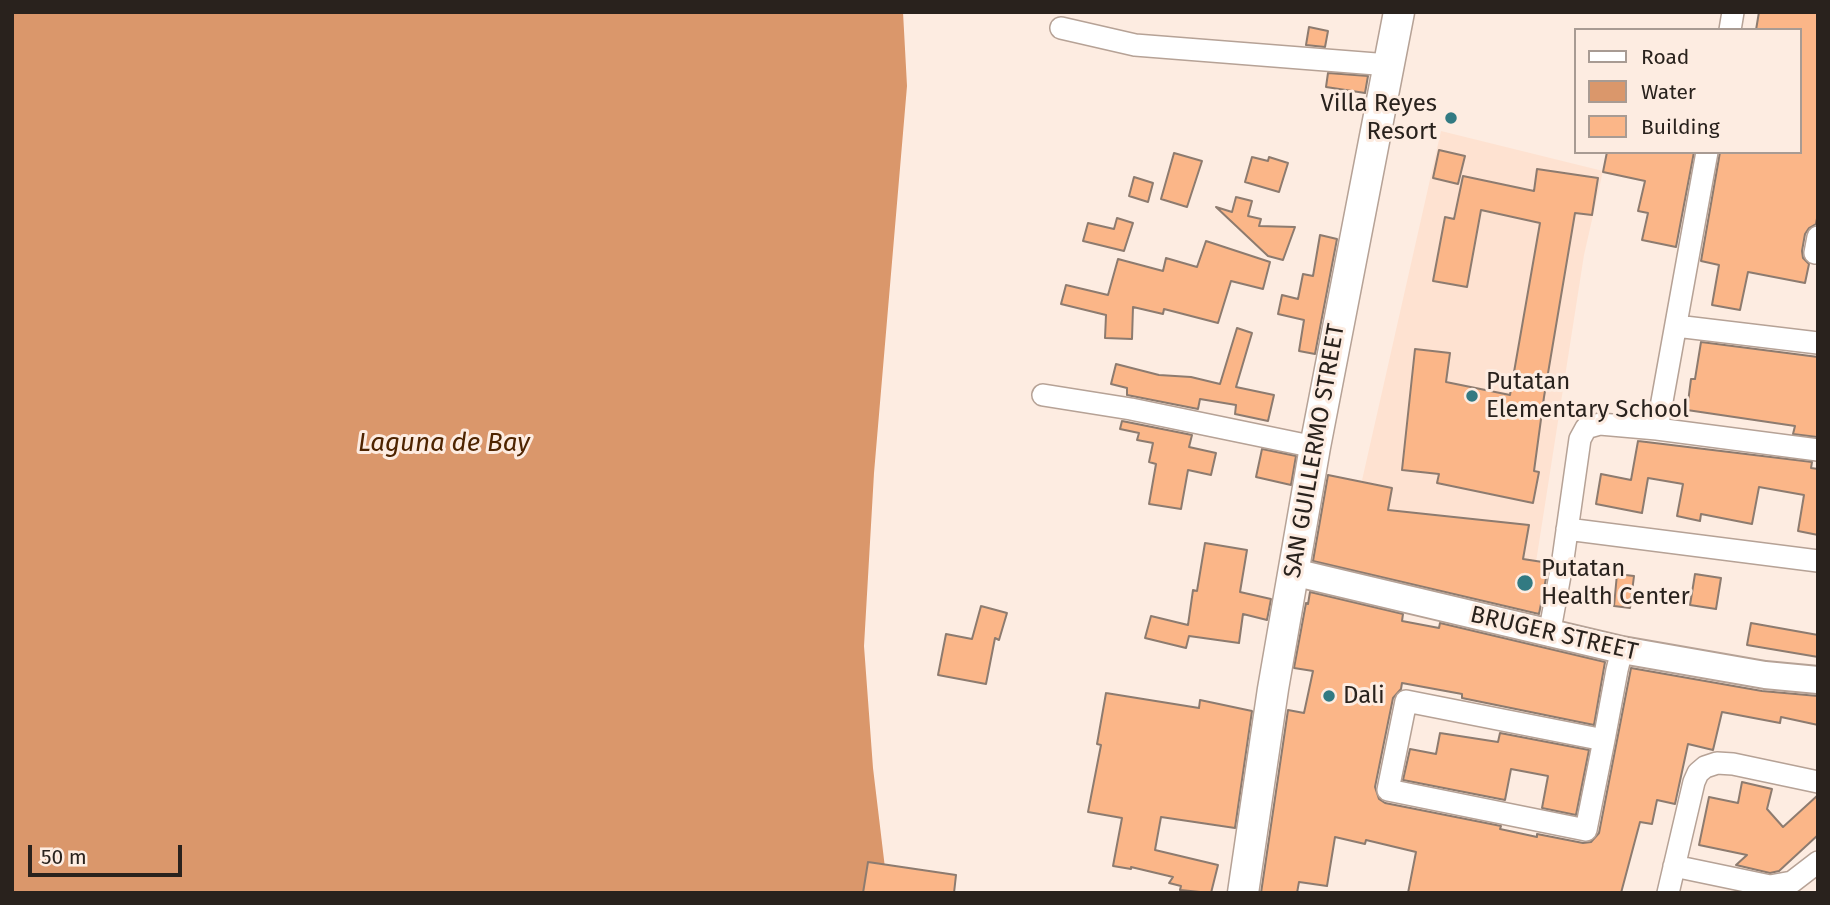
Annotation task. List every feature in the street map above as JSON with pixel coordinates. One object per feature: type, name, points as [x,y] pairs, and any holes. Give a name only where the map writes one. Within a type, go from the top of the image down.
[{"type":"main road","name":"SAN GUILLERMO STREET","points":[[1243,893],[1273,689],[1315,447],[1399,12]]},
{"type":"street","points":[[1061,29],[1135,45],[1389,65]]},
{"type":"street","points":[[1657,429],[1707,154]]},
{"type":"street","points":[[1676,326],[1818,343]]},
{"type":"street","points":[[1043,395],[1131,409],[1315,447]]},
{"type":"street","points":[[1549,635],[1580,439],[1586,428],[1600,424],[1657,429],[1818,450]]},
{"type":"street","points":[[1567,529],[1818,561]]},
{"type":"street","name":"BRUGER STREET","points":[[1293,572],[1549,635],[1765,675],[1818,680]]},
{"type":"street","points":[[1604,740],[1406,701],[1388,790],[1586,830],[1604,740],[1622,650]]},
{"type":"street","points":[[1668,893],[1693,782],[1705,766],[1717,763],[1733,764],[1818,782]]},
{"type":"street","points":[[1674,866],[1770,886],[1792,882],[1818,862]]},
{"type":"shaded area","name":"Putatan Elementary School","points":[[1441,131],[1603,171],[1584,255],[1536,562],[1349,538]]},
{"type":"water","name":"Laguna de Bay","points":[[12,12],[903,12],[907,86],[874,473],[864,646],[873,768],[888,893],[12,893]]},
{"type":"building","points":[[1759,12],[1818,12],[1818,213],[1816,224],[1805,234],[1802,251],[1803,258],[1809,264],[1805,283],[1748,272],[1740,310],[1712,305],[1719,265],[1701,261],[1720,154],[1802,154],[1802,28],[1756,28]]},
{"type":"building","points":[[1309,27],[1328,31],[1325,47],[1306,45]]},
{"type":"building","points":[[1328,73],[1368,76],[1365,93],[1326,87]]},
{"type":"building","points":[[1439,150],[1465,156],[1458,184],[1433,178]]},
{"type":"building","points":[[1174,153],[1202,161],[1187,207],[1161,199]]},
{"type":"building","points":[[1607,154],[1694,154],[1676,247],[1642,240],[1648,213],[1638,211],[1645,181],[1603,172]]},
{"type":"building","points":[[1252,157],[1268,161],[1269,157],[1288,163],[1279,192],[1245,182]]},
{"type":"building","points":[[1537,169],[1598,178],[1592,215],[1575,213],[1544,397],[1534,471],[1539,472],[1533,503],[1437,483],[1439,474],[1402,470],[1415,349],[1450,353],[1446,382],[1510,395],[1540,223],[1481,210],[1467,287],[1433,281],[1445,217],[1454,219],[1463,176],[1534,191]]},
{"type":"building","points":[[1134,177],[1153,183],[1148,202],[1129,196]]},
{"type":"building","points":[[1236,197],[1252,201],[1248,216],[1261,219],[1259,226],[1295,227],[1283,260],[1268,256],[1216,207],[1232,212]]},
{"type":"building","points":[[1117,218],[1133,223],[1124,251],[1083,241],[1088,223],[1114,229]]},
{"type":"building","points":[[1320,235],[1337,239],[1315,354],[1299,351],[1304,320],[1278,314],[1282,295],[1298,299],[1303,274],[1313,276]]},
{"type":"building","points":[[1206,241],[1270,262],[1263,289],[1231,281],[1218,323],[1164,309],[1163,314],[1133,307],[1132,339],[1105,338],[1106,315],[1061,304],[1066,285],[1108,295],[1118,259],[1163,271],[1166,258],[1197,267]]},
{"type":"building","points":[[1237,328],[1252,333],[1236,387],[1274,395],[1268,421],[1235,414],[1236,405],[1200,399],[1198,409],[1127,395],[1127,388],[1111,384],[1116,364],[1159,375],[1191,377],[1220,384]]},
{"type":"building","points":[[1701,342],[1818,357],[1817,437],[1793,434],[1795,426],[1687,410],[1691,379],[1695,379]]},
{"type":"building","points":[[1122,421],[1192,435],[1189,447],[1216,453],[1211,475],[1188,470],[1181,509],[1149,504],[1156,464],[1149,462],[1153,443],[1137,440],[1139,433],[1120,429]]},
{"type":"building","points":[[1638,441],[1812,462],[1811,468],[1818,469],[1818,535],[1798,531],[1804,495],[1759,487],[1752,524],[1701,514],[1700,521],[1677,516],[1683,484],[1648,478],[1642,513],[1596,504],[1601,474],[1631,480]]},
{"type":"building","points":[[1262,449],[1296,456],[1291,485],[1256,477]]},
{"type":"building","points":[[1328,475],[1392,488],[1388,510],[1529,525],[1523,559],[1549,563],[1539,614],[1313,561]]},
{"type":"building","points":[[1205,543],[1247,550],[1240,592],[1271,599],[1267,620],[1243,614],[1239,643],[1189,636],[1186,648],[1145,638],[1151,616],[1188,625],[1193,590],[1197,591]]},
{"type":"building","points":[[1617,574],[1634,576],[1630,608],[1614,606]]},
{"type":"building","points":[[1695,574],[1721,578],[1716,609],[1690,605]]},
{"type":"building","points":[[1310,592],[1403,614],[1402,621],[1439,628],[1440,623],[1605,662],[1594,725],[1402,683],[1401,689],[1393,698],[1375,787],[1379,799],[1385,803],[1501,826],[1500,829],[1537,837],[1537,834],[1583,843],[1591,842],[1599,833],[1631,668],[1762,691],[1818,696],[1818,725],[1781,717],[1780,723],[1722,712],[1713,750],[1688,744],[1675,804],[1657,800],[1652,824],[1640,822],[1621,893],[1408,893],[1416,852],[1366,840],[1365,844],[1335,837],[1327,886],[1299,882],[1297,893],[1261,893],[1288,710],[1304,713],[1313,671],[1294,668]]},
{"type":"building","points":[[981,606],[1007,613],[999,640],[995,638],[986,684],[938,675],[946,634],[972,639]]},
{"type":"building","points":[[1751,623],[1818,635],[1818,657],[1747,645]]},
{"type":"building","points":[[1106,693],[1199,708],[1200,700],[1252,711],[1235,828],[1161,817],[1155,850],[1218,865],[1211,893],[1180,890],[1181,886],[1169,883],[1173,877],[1131,867],[1113,866],[1122,818],[1088,812],[1101,745],[1097,744]]},
{"type":"building","points":[[1440,733],[1498,742],[1500,733],[1589,750],[1576,815],[1542,808],[1548,776],[1511,769],[1505,800],[1403,780],[1410,749],[1436,754]]},
{"type":"building","points":[[1742,782],[1772,789],[1767,809],[1783,827],[1818,795],[1818,835],[1779,871],[1770,873],[1736,865],[1747,855],[1699,845],[1709,797],[1738,803]]},
{"type":"building","points":[[868,862],[956,875],[954,893],[863,893]]},
{"type":"place","name":"Villa Reyes Resort","points":[[1451,118]]},
{"type":"place","name":"Putatan Elementary School","points":[[1472,396]]},
{"type":"place","name":"Putatan Health Center","points":[[1525,583]]},
{"type":"place","name":"Dali","points":[[1329,696]]}]
